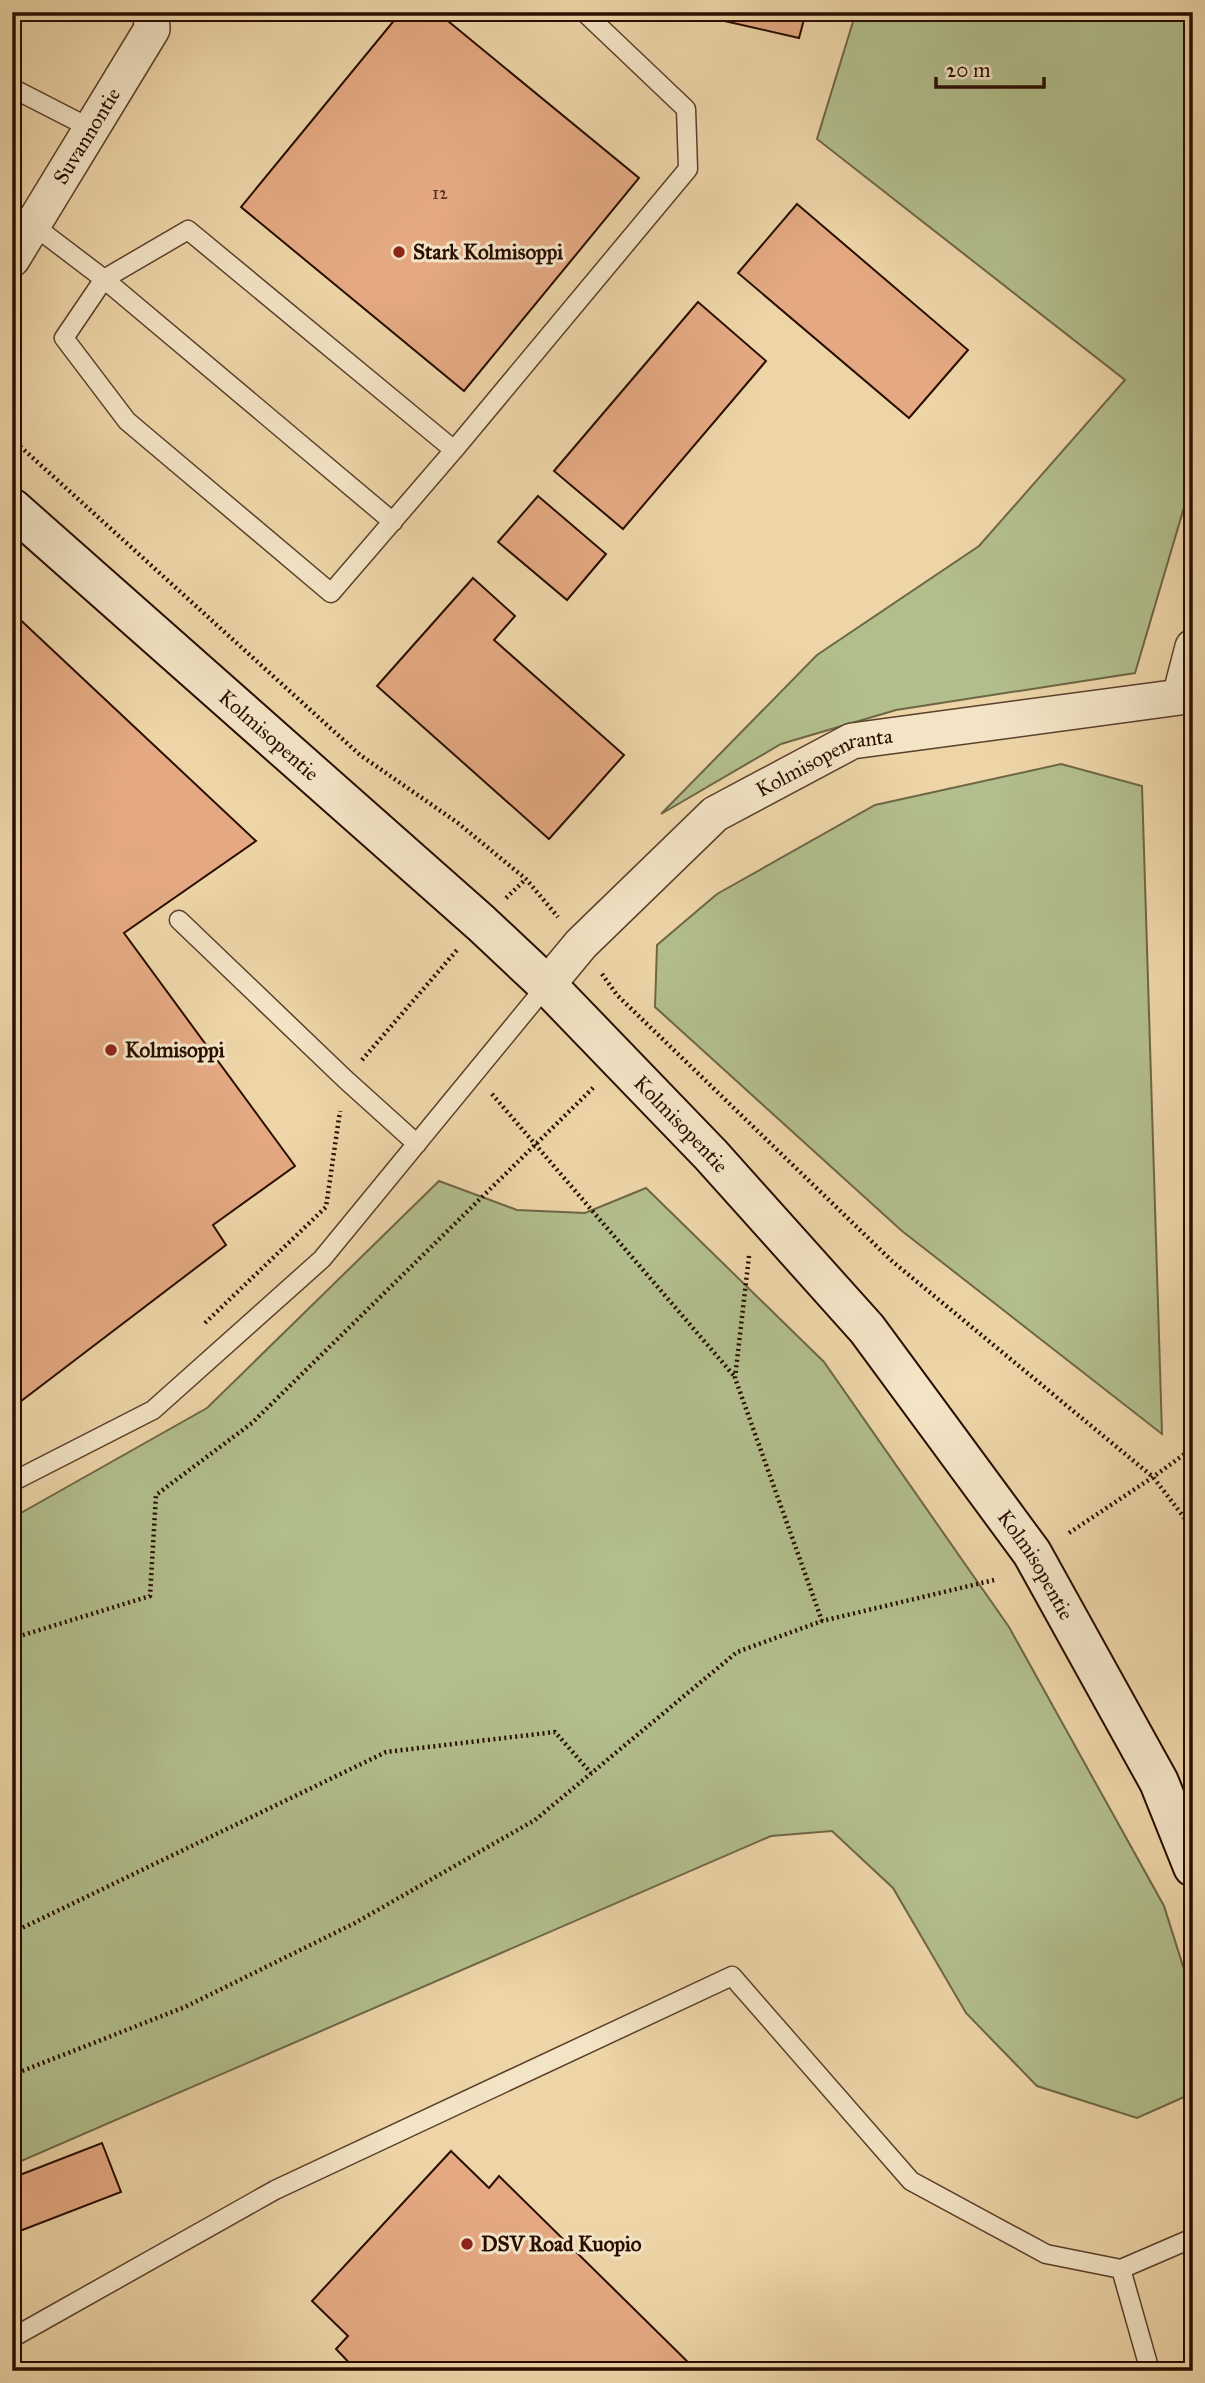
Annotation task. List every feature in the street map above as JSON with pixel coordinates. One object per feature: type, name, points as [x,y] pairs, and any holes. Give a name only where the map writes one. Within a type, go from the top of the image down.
[{"type":"main road","name":"Kolmisopentie","points":[[12,508],[481,923],[547,985],[711,1155],[867,1329],[1032,1553],[1159,1782],[1193,1867]]},
{"type":"street","name":"Suvannontie","points":[[12,259],[152,29],[151,12]]},
{"type":"street","name":"Kolmisopenranta","points":[[547,985],[580,944],[715,814],[852,741],[1180,697],[1193,647]]},
{"type":"lane","points":[[454,450],[188,230],[104,279],[64,338],[127,421],[331,593],[454,450],[688,169],[686,108],[584,12]]},
{"type":"lane","points":[[12,88],[92,129]]},
{"type":"lane","points":[[33,225],[104,279],[393,522]]},
{"type":"lane","points":[[179,920],[417,1144]]},
{"type":"lane","points":[[12,1482],[153,1410],[322,1259],[547,985]]},
{"type":"lane","points":[[12,2337],[275,2190],[732,1976],[911,2181],[1046,2254],[1121,2269],[1193,2238]]},
{"type":"lane","points":[[1121,2269],[1150,2371]]},
{"type":"path","points":[[12,439],[359,755],[457,823],[526,880],[580,944],[617,995],[892,1261],[1153,1477],[1193,1529]]},
{"type":"path","points":[[198,1330],[326,1207],[345,1079],[481,923],[526,880]]},
{"type":"path","points":[[12,1637],[150,1596],[156,1495],[252,1423],[537,1145],[620,1060]]},
{"type":"path","points":[[474,1074],[735,1378],[822,1621]]},
{"type":"path","points":[[735,1378],[755,1205]]},
{"type":"path","points":[[1069,1533],[1193,1448]]},
{"type":"path","points":[[12,2075],[185,2007],[355,1923],[534,1820],[737,1652],[822,1621],[994,1580]]},
{"type":"path","points":[[12,1927],[22,1928],[386,1752],[555,1732],[591,1773]]},
{"type":"green space","points":[[856,12],[1193,12],[1193,477],[1135,673],[896,710],[781,744],[661,814],[817,655],[979,546],[1125,380],[817,139]]},
{"type":"green space","points":[[1061,764],[1142,786],[1162,1434],[902,1231],[655,1007],[657,945],[717,894],[875,805]]},
{"type":"green space","points":[[439,1181],[517,1210],[585,1213],[646,1188],[824,1362],[1009,1627],[1164,1906],[1193,1998],[1193,2093],[1137,2118],[1037,2086],[966,2013],[893,1888],[832,1831],[771,1836],[12,2165],[12,1518],[207,1408]]},
{"type":"building","points":[[401,12],[437,12],[639,178],[464,391],[241,207]]},
{"type":"building","points":[[685,12],[806,12],[799,38]]},
{"type":"building","points":[[797,204],[968,350],[909,418],[738,273]]},
{"type":"building","points":[[698,302],[766,361],[623,529],[554,471]]},
{"type":"building","points":[[538,496],[606,554],[567,600],[498,542]]},
{"type":"building","points":[[473,578],[515,616],[494,640],[624,755],[549,839],[377,686]]},
{"type":"building","name":"Kolmisoppi","points":[[12,612],[256,841],[124,933],[295,1166],[213,1225],[226,1245],[12,1408]]},
{"type":"building","points":[[102,2143],[121,2192],[12,2234],[12,2178]]},
{"type":"building","name":"DSV Road Kuopio","points":[[451,2151],[489,2188],[499,2176],[697,2371],[357,2371],[336,2349],[348,2336],[312,2301]]},
{"type":"place","name":"Stark Kolmisoppi","points":[[399,252]]},
{"type":"place","name":"Kolmisoppi","points":[[111,1050]]},
{"type":"place","name":"DSV Road Kuopio","points":[[467,2244]]}]
